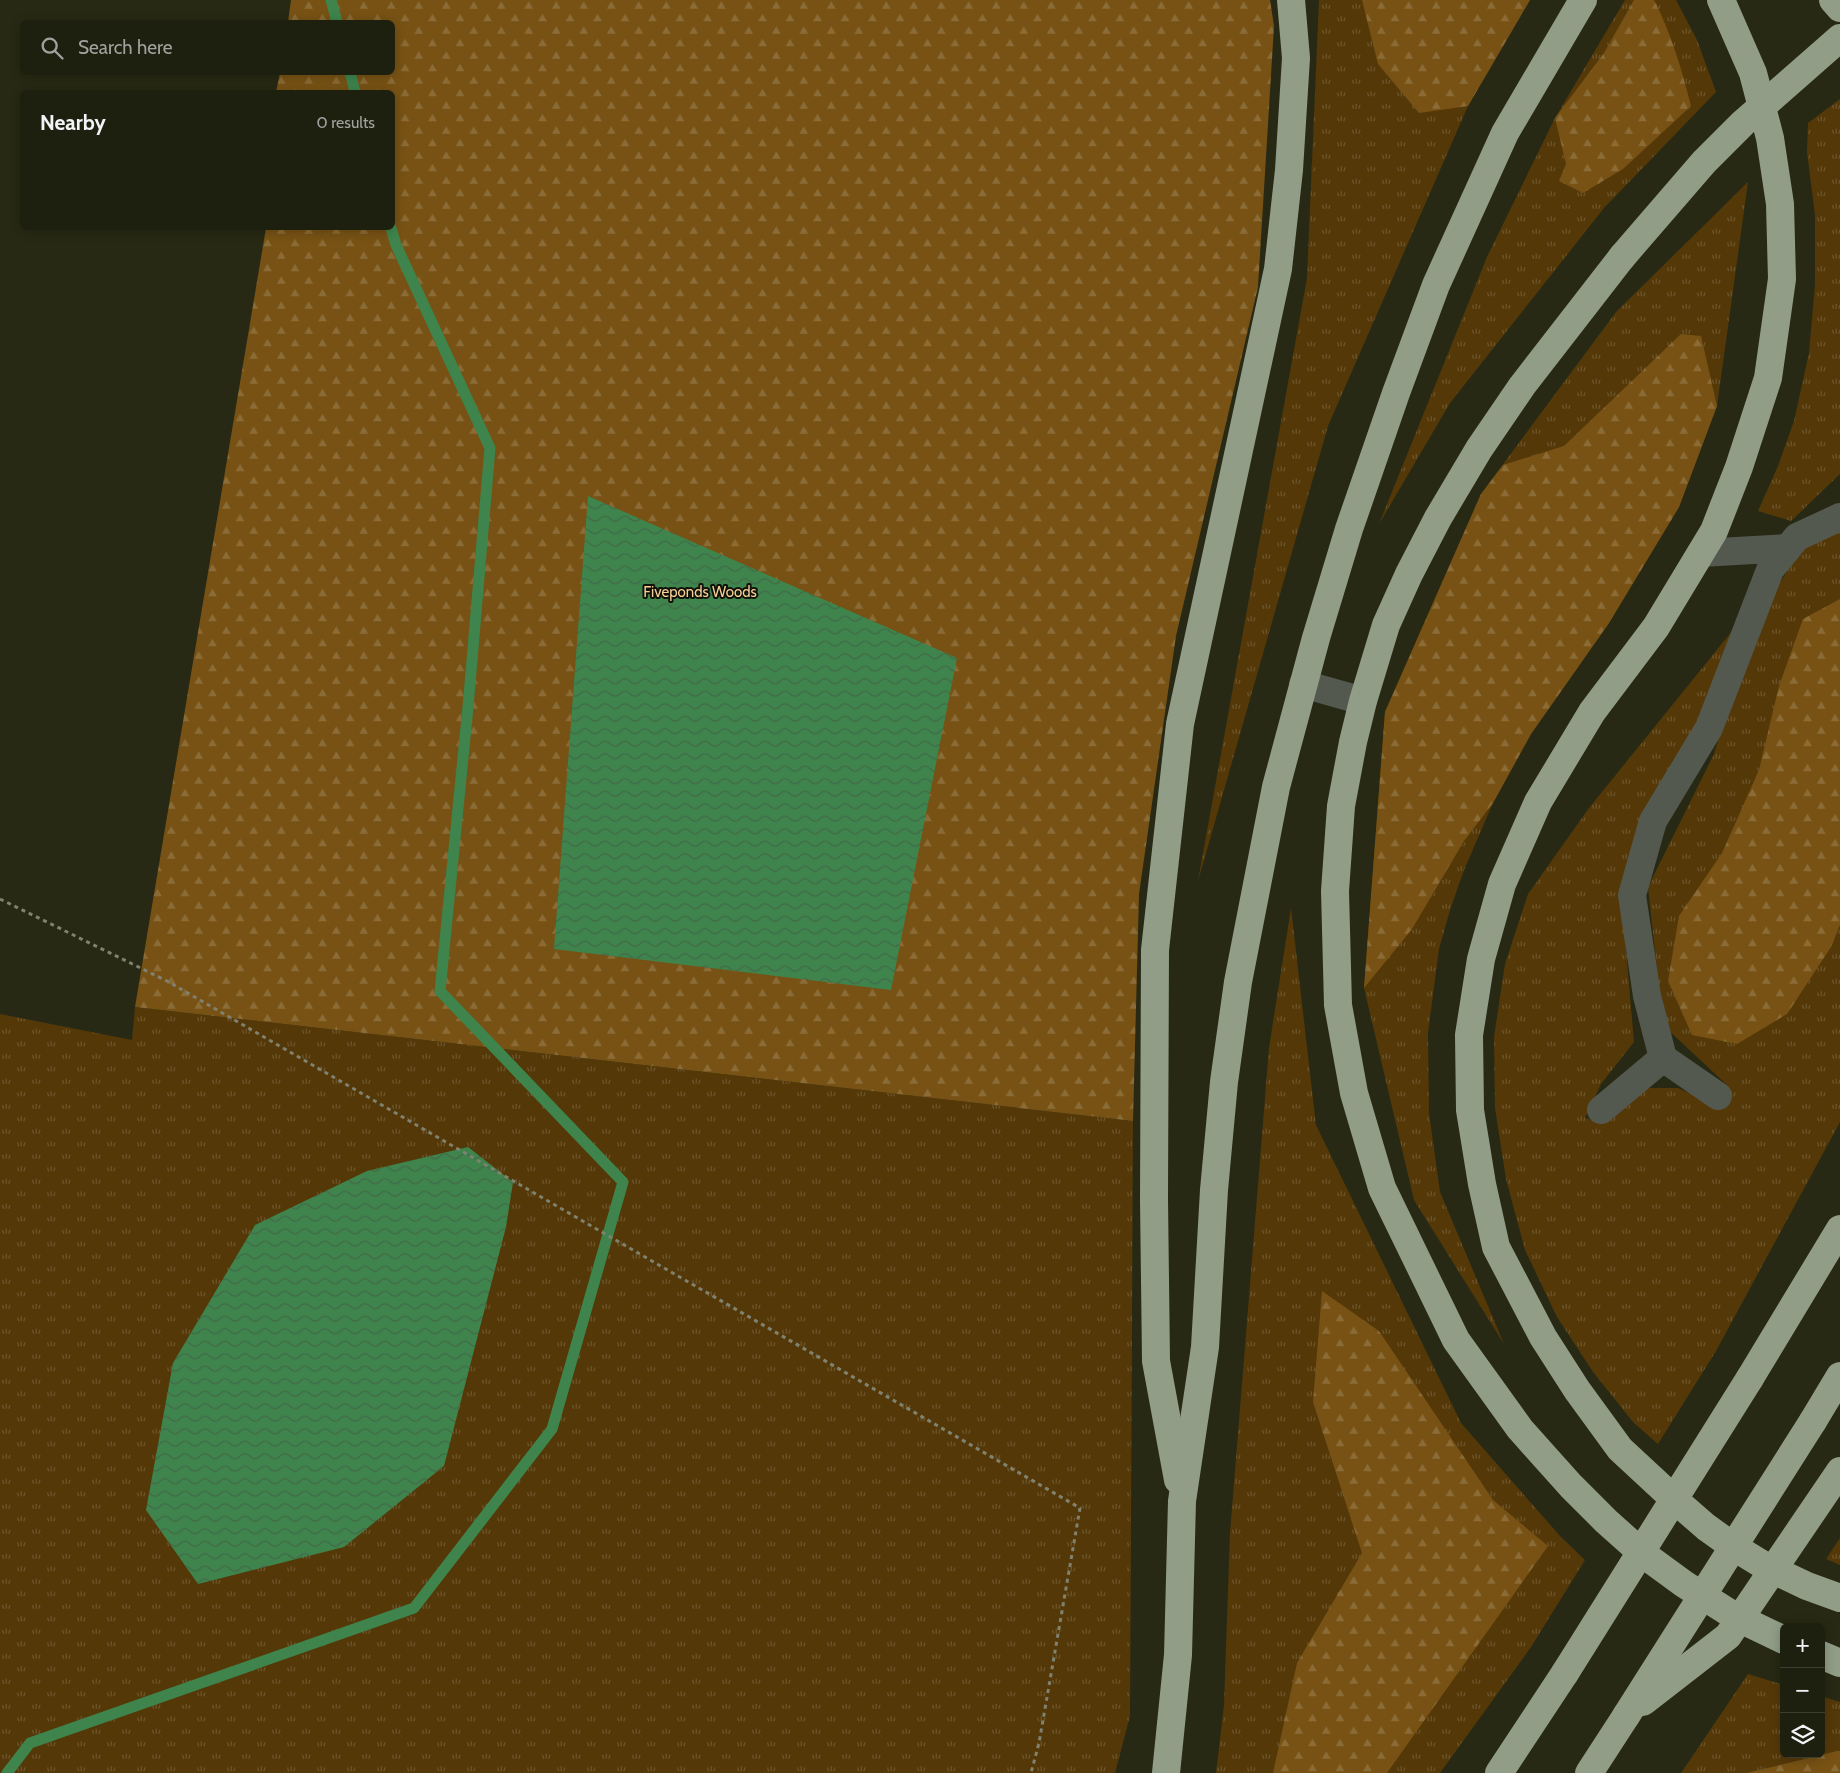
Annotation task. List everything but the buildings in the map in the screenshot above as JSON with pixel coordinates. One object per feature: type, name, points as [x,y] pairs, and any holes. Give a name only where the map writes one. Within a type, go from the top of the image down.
[{"type":"highway","points":[[1182,1501],[1156,1361],[1154,1199],[1155,950],[1180,724],[1278,269],[1289,170],[1296,58],[1291,0]]},
{"type":"highway","points":[[1166,1773],[1178,1654],[1182,1501],[1205,1347],[1214,1190],[1224,1082],[1238,982],[1276,787],[1303,684],[1349,528],[1436,286],[1505,133],[1583,0]]},
{"type":"highway","points":[[1721,0],[1753,73],[1770,138],[1780,204],[1782,279],[1768,378],[1736,476],[1714,531],[1656,627],[1592,712],[1538,802],[1502,884],[1481,958],[1469,1035],[1470,1110],[1482,1184],[1496,1247],[1543,1337],[1577,1390],[1620,1449],[1706,1527],[1765,1566],[1807,1586],[1840,1598]]},
{"type":"highway","points":[[1833,0],[1840,8]]},
{"type":"highway","points":[[1780,1638],[1736,1617],[1684,1584],[1644,1554],[1606,1521],[1571,1486],[1520,1429],[1456,1340],[1382,1188],[1354,1093],[1338,1005],[1335,891],[1341,806],[1363,701],[1386,626],[1409,574],[1438,518],[1479,449],[1522,386],[1622,257],[1717,149],[1750,117],[1840,38]]},
{"type":"highway","points":[[1498,1773],[1565,1673],[1750,1378],[1840,1229]]},
{"type":"highway","points":[[1588,1773],[1626,1716],[1840,1376]]},
{"type":"highway","points":[[1626,1716],[1728,1636],[1840,1471]]},
{"type":"highway","points":[[1825,1657],[1840,1663]]},
{"type":"lane","points":[[1718,1096],[1663,1058],[1647,996],[1632,895],[1653,821],[1708,728],[1770,570],[1797,537],[1840,517]]},
{"type":"lane","points":[[1701,553],[1787,548]]},
{"type":"lane","points":[[1303,684],[1363,701]]},
{"type":"lane","points":[[1601,1110],[1663,1058]]},
{"type":"lane","points":[[1736,1617],[1765,1566]]},
{"type":"path","points":[[0,899],[167,981],[1080,1508],[1039,1743],[1031,1773]]},
{"type":"green space","name":"Fiveponds Woods","points":[[291,0],[1270,0],[1274,26],[1258,287],[1176,636],[1139,894],[1133,1121],[135,1007],[266,230],[395,230],[395,90],[276,90],[280,75],[395,75],[395,20],[288,20]]},
{"type":"green space","points":[[1319,0],[1530,0],[1468,106],[1328,426],[1198,881],[1307,278]]},
{"type":"green space","points":[[1362,0],[1530,0],[1468,106],[1419,113],[1378,64]]},
{"type":"green space","points":[[1625,0],[1676,0],[1697,40],[1716,92],[1604,208],[1450,403],[1379,524],[1487,257],[1555,118]]},
{"type":"green space","points":[[1634,0],[1654,0],[1666,25],[1691,106],[1623,169],[1583,193],[1559,181],[1566,164],[1555,118],[1604,53]]},
{"type":"green space","points":[[1840,99],[1840,474],[1791,521],[1758,511],[1778,466],[1794,421],[1809,353],[1815,285],[1815,215],[1807,152],[1808,123]]},
{"type":"green space","points":[[1748,182],[1717,406],[1679,507],[1609,623],[1531,734],[1493,803],[1464,870],[1439,949],[1428,1033],[1429,1113],[1440,1192],[1504,1344],[1414,1200],[1364,988],[1385,712],[1481,494],[1616,312]]},
{"type":"green space","points":[[1681,334],[1701,336],[1717,406],[1679,507],[1609,623],[1531,734],[1493,803],[1464,841],[1412,929],[1364,988],[1385,712],[1481,494],[1503,465],[1564,446]]},
{"type":"green space","points":[[1840,527],[1840,1122],[1716,1351],[1658,1444],[1633,1422],[1593,1372],[1557,1317],[1525,1250],[1506,1179],[1495,1108],[1494,1037],[1505,964],[1528,894],[1589,808],[1737,625],[1623,915],[1634,1042],[1601,1084],[1585,1118],[1605,1123],[1643,1088],[1678,1088],[1714,1104],[1728,1086],[1663,1025],[1648,887],[1714,754],[1750,632],[1800,550]]},
{"type":"green space","points":[[1840,599],[1840,925],[1831,947],[1787,1014],[1737,1044],[1692,1035],[1668,981],[1679,916],[1722,853],[1759,770],[1779,686],[1803,619]]},
{"type":"green space","points":[[1291,908],[1316,1125],[1461,1423],[1560,1536],[1585,1560],[1531,1647],[1440,1773],[1216,1773],[1224,1705],[1230,1533],[1269,1048]]},
{"type":"green space","points":[[135,1007],[1133,1121],[1130,1716],[1115,1773],[0,1773],[0,1014],[132,1040]]},
{"type":"green space","points":[[1322,1291],[1379,1331],[1493,1500],[1548,1546],[1387,1773],[1273,1773],[1297,1663],[1362,1553],[1313,1402]]},
{"type":"green space","points":[[1840,1538],[1840,1565],[1826,1559]]},
{"type":"green space","points":[[1748,1674],[1780,1684],[1780,1758],[1825,1758],[1825,1697],[1840,1702],[1840,1773],[1681,1773]]},
{"type":"green space","points":[[1840,1751],[1840,1773],[1747,1773],[1808,1758],[1825,1758],[1825,1754]]},
{"type":"water","points":[[588,496],[957,658],[891,990],[554,949]]},
{"type":"water","points":[[468,1147],[513,1182],[506,1227],[444,1466],[344,1547],[198,1584],[146,1510],[173,1363],[255,1225],[367,1171]]},
{"type":"waterway","points":[[331,0],[336,20]]},
{"type":"waterway","points":[[351,75],[354,90]]},
{"type":"waterway","points":[[7,1773],[30,1743],[414,1608],[552,1429],[623,1182],[440,991],[468,707],[490,448],[396,245],[392,230]]}]
